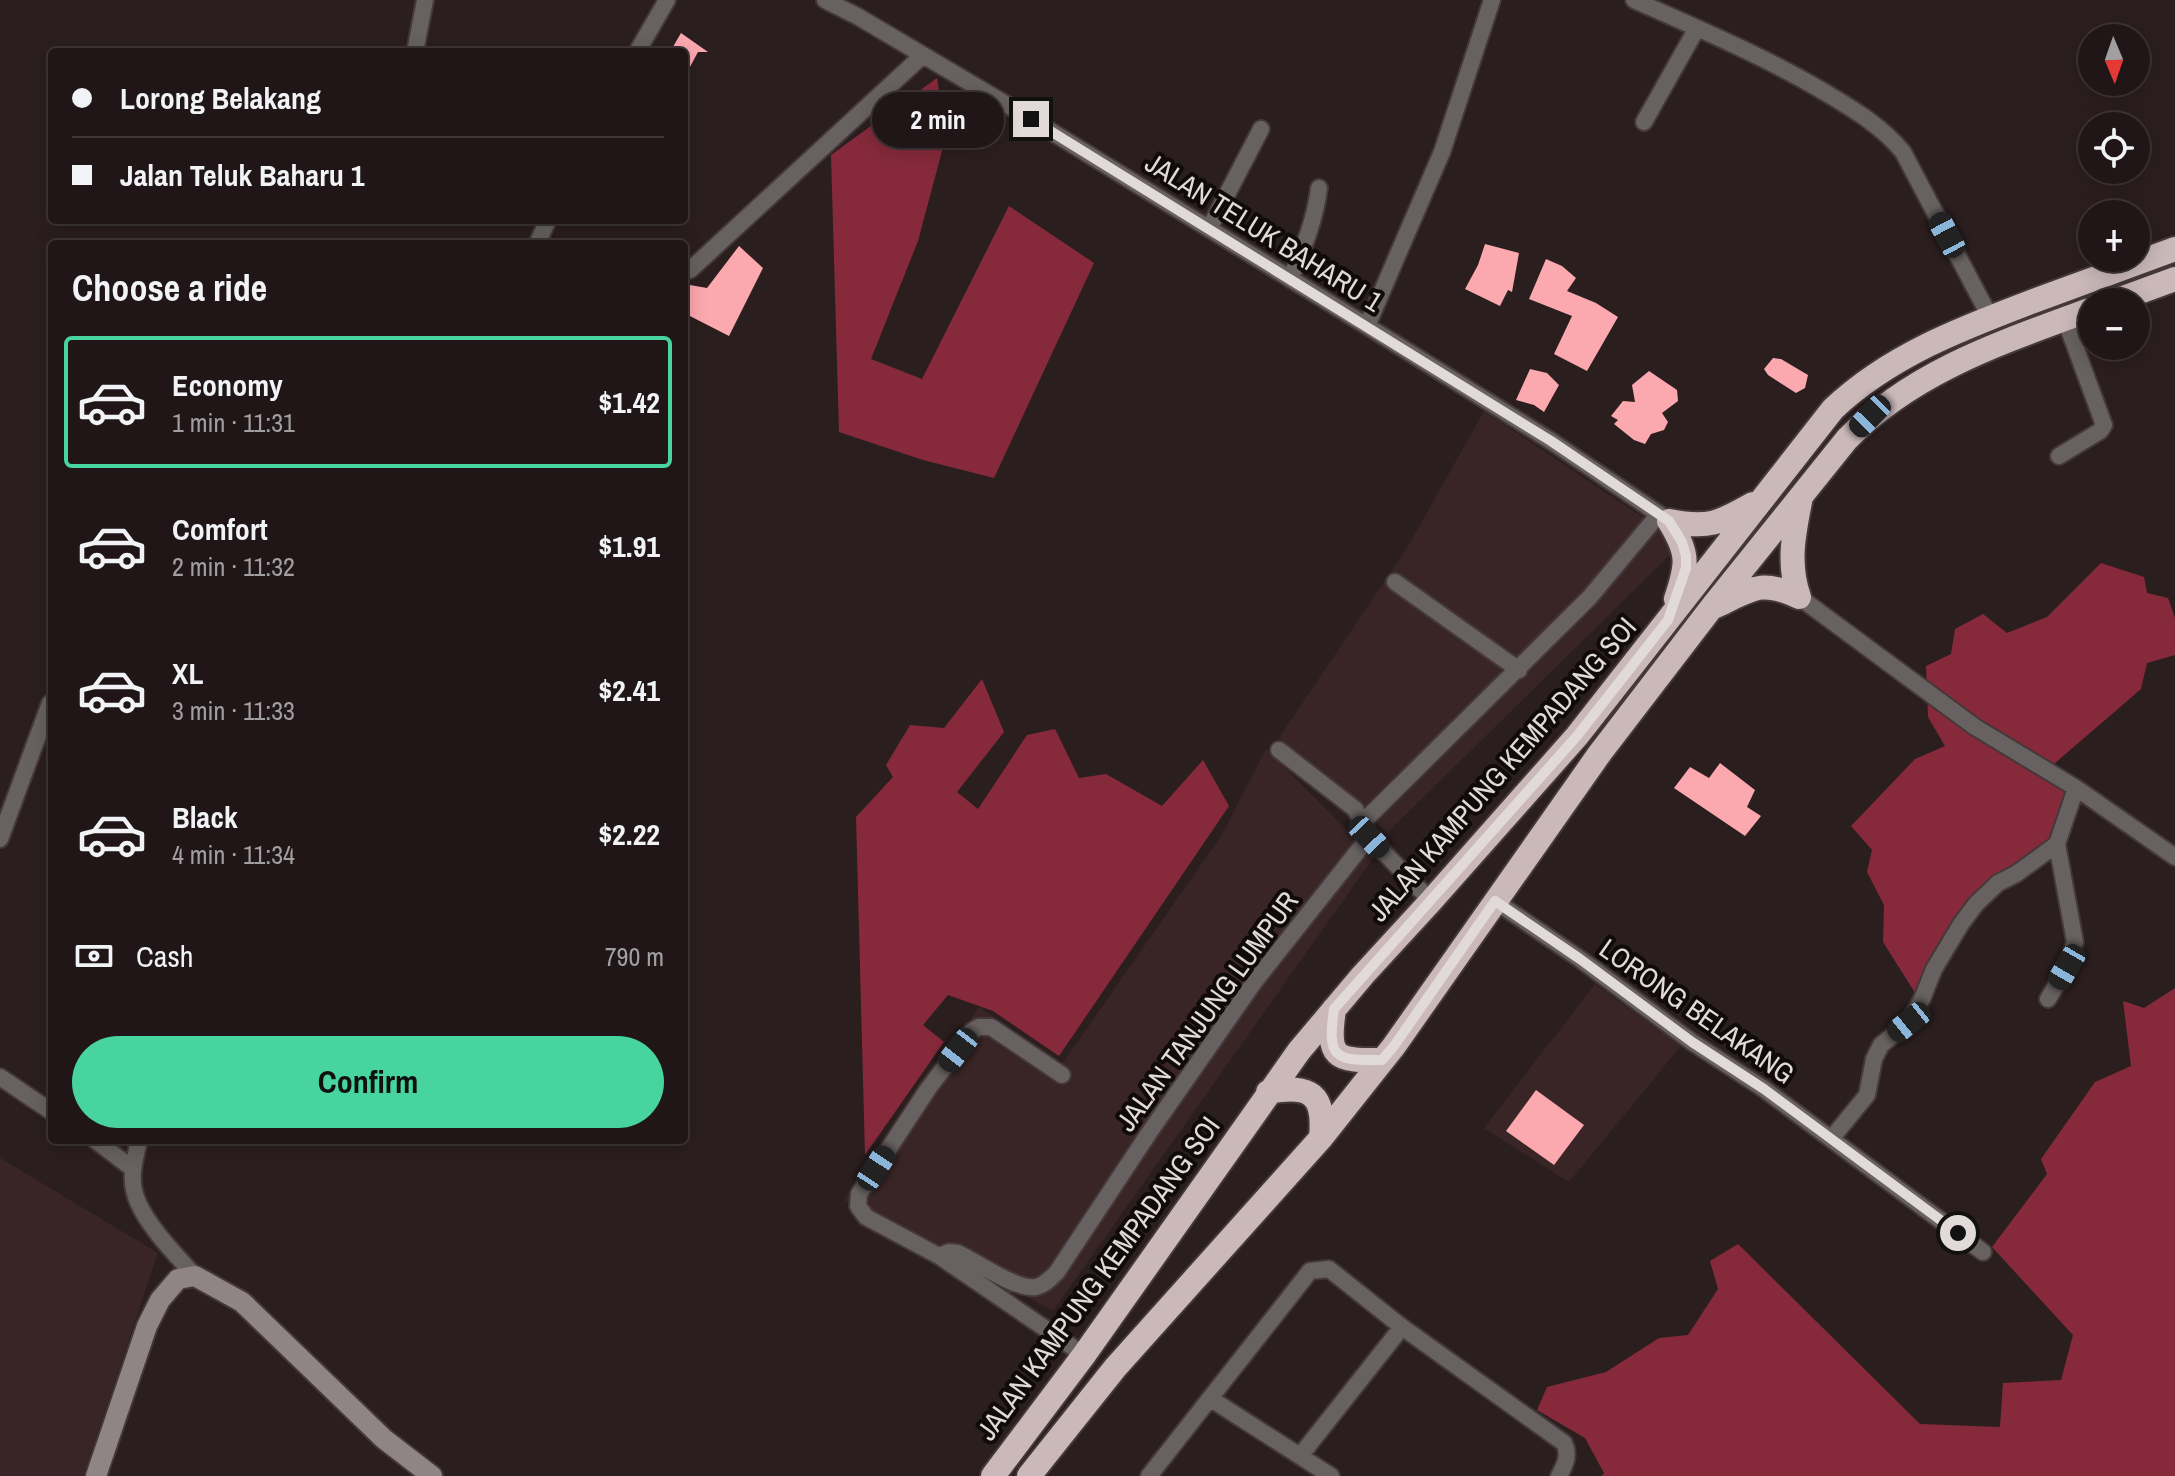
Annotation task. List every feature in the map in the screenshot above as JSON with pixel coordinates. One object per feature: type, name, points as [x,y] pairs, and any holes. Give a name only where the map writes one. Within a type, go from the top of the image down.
[{"type":"highway","name":"JALAN KAMPUNG KEMPADANG SOI","points":[[993,1476],[1084,1355],[1268,1092],[1334,1009],[1577,736],[1833,409],[1855,388],[1896,360],[1990,317],[2175,249]]},
{"type":"highway","points":[[2150,288],[2175,279]]},
{"type":"highway","name":"JALAN KAMPUNG KEMPADANG SOI","points":[[1029,1476],[1125,1356],[1321,1138],[1394,1046],[1593,762],[1801,495],[1870,416],[1928,375],[2078,314]]},
{"type":"highway","points":[[1799,597],[1791,562],[1801,495]]},
{"type":"highway","points":[[1664,518],[1695,526],[1712,525],[1761,499]]},
{"type":"highway","points":[[1664,518],[1682,542],[1686,556],[1686,568],[1668,620]]},
{"type":"highway","points":[[1712,607],[1752,589],[1767,586],[1799,597]]},
{"type":"highway","points":[[1334,1009],[1331,1043],[1338,1055],[1351,1061],[1382,1060]]},
{"type":"highway","points":[[1268,1092],[1294,1088],[1312,1093],[1322,1108],[1321,1138]]},
{"type":"street","points":[[416,48],[425,0]]},
{"type":"street","points":[[639,48],[667,0]]},
{"type":"street","name":"JALAN TELUK BAHARU 1","points":[[825,0],[1031,119],[1367,326],[1551,441],[1664,518]]},
{"type":"street","points":[[1367,326],[1442,152],[1492,0]]},
{"type":"street","points":[[1634,0],[1773,62],[1864,116],[1891,136],[1903,152],[1990,317]]},
{"type":"street","points":[[1644,122],[1697,28]]},
{"type":"street","points":[[690,270],[922,56]]},
{"type":"street","points":[[1209,229],[1261,129]]},
{"type":"street","points":[[1290,279],[1316,211],[1319,188]]},
{"type":"street","points":[[2059,456],[2100,431],[2104,425],[2065,319]]},
{"type":"street","name":"JALAN TANJUNG LUMPUR","points":[[939,1256],[958,1253],[1019,1285],[1035,1287],[1047,1282],[1057,1272],[1255,981],[1366,830],[1664,518]]},
{"type":"street","points":[[1395,582],[1519,670]]},
{"type":"street","points":[[1799,597],[1975,727],[2076,788],[2175,857]]},
{"type":"street","points":[[0,839],[48,709]]},
{"type":"street","points":[[1279,750],[1355,809],[1366,830],[1431,901]]},
{"type":"street","points":[[2048,999],[2067,967],[2075,942],[2057,844],[2076,788]]},
{"type":"street","points":[[1831,1139],[1867,1095],[1874,1059],[1881,1045],[1909,1022],[1934,969],[1976,904],[1998,883],[2016,874],[2057,844]]},
{"type":"street","name":"LORONG BELAKANG","points":[[1495,901],[1831,1139],[1983,1252]]},
{"type":"street","points":[[1062,1075],[991,1027],[979,1027],[972,1031],[928,1089],[859,1194],[858,1206],[866,1217],[939,1256],[1084,1355]]},
{"type":"street","points":[[0,1077],[48,1109]]},
{"type":"street","points":[[100,1144],[133,1169]]},
{"type":"street","points":[[138,1144],[133,1188],[138,1203],[167,1245],[195,1276],[242,1302],[384,1439],[432,1476]]},
{"type":"street","points":[[1149,1476],[1310,1271],[1329,1269],[1402,1327],[1564,1443],[1568,1451],[1559,1476]]},
{"type":"street","points":[[96,1476],[153,1312],[178,1279],[195,1276]]},
{"type":"street","points":[[1300,1456],[1402,1327]]},
{"type":"street","points":[[1211,1399],[1331,1476]]},
{"type":"shaded area","points":[[937,78],[946,136],[918,241],[871,359],[922,379],[1009,206],[1094,263],[994,478],[923,460],[839,432],[831,155]]},
{"type":"shaded area","points":[[1484,411],[1662,530],[1674,551],[1387,833],[1279,738],[1408,546]]},
{"type":"shaded area","points":[[2101,563],[2144,577],[2147,593],[2168,598],[2175,618],[2175,655],[2147,663],[2141,689],[2040,776],[2067,793],[2050,842],[1986,884],[1917,996],[1883,942],[1884,905],[1867,872],[1872,850],[1851,826],[1915,759],[1945,746],[1928,717],[1926,666],[1951,654],[1955,629],[1983,614],[2007,633],[2047,617]]},
{"type":"shaded area","points":[[982,679],[1004,732],[957,792],[978,809],[1027,735],[1055,729],[1079,778],[1106,774],[1162,806],[1203,760],[1229,806],[1059,1056],[993,1011],[948,995],[923,1025],[944,1042],[865,1155],[856,817],[893,777],[886,765],[910,725],[944,728]]},
{"type":"shaded area","points":[[1266,749],[1374,857],[1053,1311],[844,1200],[979,1007],[1062,1064],[1221,836]]},
{"type":"shaded area","points":[[1595,984],[1681,1046],[1569,1182],[1484,1128]]},
{"type":"shaded area","points":[[2175,988],[2175,1476],[1602,1476],[1604,1473],[1585,1438],[1537,1410],[1547,1387],[1606,1372],[1659,1338],[1688,1335],[1718,1289],[1710,1261],[1738,1244],[1920,1424],[2000,1427],[2003,1383],[2061,1380],[2073,1335],[1992,1247],[2047,1174],[2041,1159],[2095,1082],[2131,1066],[2123,1001],[2144,1008]]},
{"type":"shaded area","points":[[0,1158],[158,1253],[83,1476],[0,1476]]},
{"type":"building","points":[[681,33],[708,52],[698,52],[688,71],[688,48],[672,48]]},
{"type":"building","points":[[1485,244],[1519,253],[1512,292],[1508,290],[1500,306],[1465,289]]},
{"type":"building","points":[[739,246],[763,268],[729,336],[688,315],[688,285],[707,288]]},
{"type":"building","points":[[1546,259],[1562,266],[1576,278],[1567,291],[1596,303],[1618,317],[1587,371],[1554,354],[1572,316],[1529,299]]},
{"type":"building","points":[[1773,358],[1781,359],[1808,375],[1805,388],[1796,393],[1768,375],[1764,369]]},
{"type":"building","points":[[1530,369],[1547,373],[1559,385],[1544,412],[1534,405],[1516,400]]},
{"type":"building","points":[[1649,371],[1677,390],[1678,401],[1662,413],[1668,422],[1664,430],[1651,434],[1645,444],[1634,440],[1614,424],[1618,420],[1611,416],[1623,401],[1635,402],[1632,385]]},
{"type":"building","points":[[1720,763],[1755,790],[1747,807],[1761,816],[1745,836],[1674,788],[1690,767],[1709,778]]},
{"type":"building","points":[[1536,1090],[1584,1125],[1554,1165],[1506,1131]]},
{"type":"route","points":[[1031,119],[1551,441],[1669,521],[1682,542],[1686,568],[1668,620],[1577,736],[1334,1009],[1331,1043],[1338,1055],[1351,1061],[1382,1060],[1495,901],[1692,1042],[1764,1089],[1958,1233]]}]
